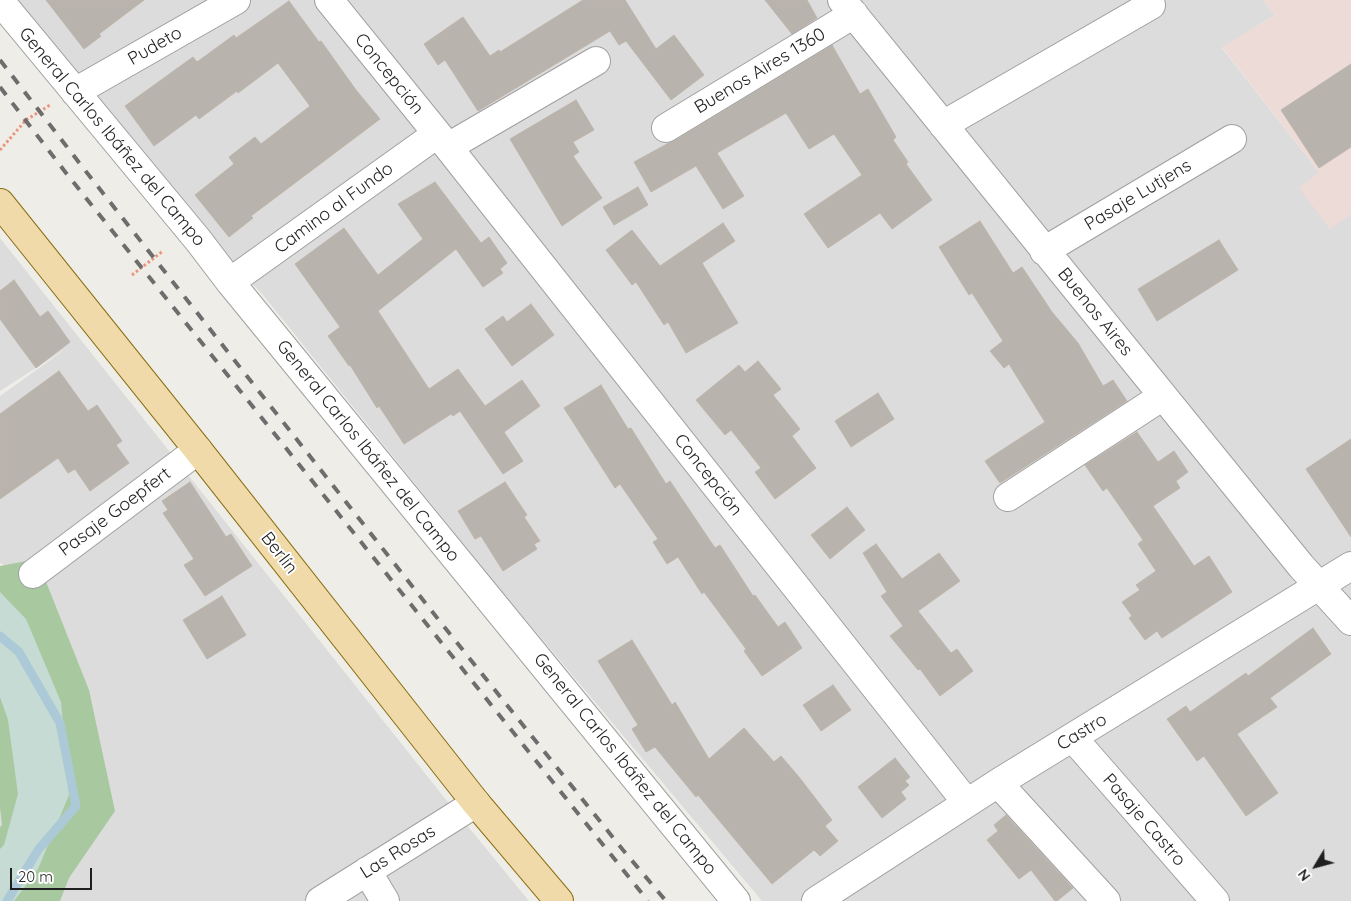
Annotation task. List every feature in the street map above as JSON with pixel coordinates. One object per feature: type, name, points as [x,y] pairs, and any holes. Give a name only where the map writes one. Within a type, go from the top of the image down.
[{"type":"main road","name":"Berlín","points":[[0,203],[198,450],[476,803],[559,901]]},
{"type":"street","name":"Pudeto","points":[[75,92],[236,0]]},
{"type":"street","name":"Concepción","points":[[329,0],[443,141],[967,803]]},
{"type":"street","name":"General Carlos Ibáñez del Campo","points":[[0,1],[192,233],[736,901]]},
{"type":"street","points":[[944,126],[1151,5]]},
{"type":"street","name":"Buenos Aires","points":[[848,7],[1044,251],[1319,587],[1351,621]]},
{"type":"street","name":"Buenos Aires 1360","points":[[666,128],[848,7]]},
{"type":"street","points":[[443,141],[596,61]]},
{"type":"street","name":"Pasaje Lutjens","points":[[1044,251],[1232,139]]},
{"type":"street","name":"Camino al Fundo","points":[[230,282],[443,141]]},
{"type":"street","points":[[1008,497],[1163,396]]},
{"type":"street","name":"Pasaje Goepfert","points":[[33,574],[198,450]]},
{"type":"street","name":"Castro","points":[[816,901],[998,783],[1351,566]]},
{"type":"street","name":"Pasaje Castro","points":[[1073,738],[1215,901]]},
{"type":"street","points":[[998,783],[1106,901]]},
{"type":"street","name":"Las Rosas","points":[[320,901],[476,803]]},
{"type":"street","points":[[367,871],[385,901]]},
{"type":"path","points":[[0,150],[26,120],[75,92]]},
{"type":"path","points":[[132,275],[163,251]]},
{"type":"shaded area","points":[[12,0],[1263,0],[1275,15],[1222,48],[1319,172],[1329,228],[1351,214],[1351,901],[762,901],[495,583],[263,295],[223,254],[146,156]]},
{"type":"shaded area","points":[[1263,0],[1351,0],[1351,214],[1330,229],[1299,188],[1319,172],[1222,47],[1275,15]]},
{"type":"shaded area","points":[[0,238],[443,796],[529,901],[0,901],[0,572],[7,567],[0,563],[0,396],[67,348],[0,391]]},
{"type":"green space","points":[[37,559],[89,690],[115,811],[69,878],[60,901],[0,901],[0,827],[2,825],[0,808],[0,566]]},
{"type":"green space","points":[[0,592],[26,619],[61,702],[69,795],[38,869],[14,901],[0,901],[0,849],[4,845],[18,794],[8,720],[0,697]]},
{"type":"building","points":[[46,0],[144,0],[99,34],[101,36],[84,49]]},
{"type":"building","points":[[583,0],[625,0],[656,49],[674,35],[704,75],[671,100],[626,41],[619,45],[610,31],[478,111],[445,60],[438,65],[424,44],[463,17],[490,56],[499,50],[500,52]]},
{"type":"building","points":[[765,0],[807,0],[817,18],[792,34]]},
{"type":"building","points":[[289,1],[380,119],[251,216],[253,218],[229,237],[195,195],[234,164],[229,157],[255,137],[261,144],[310,106],[278,63],[238,93],[237,91],[199,119],[196,115],[154,146],[125,106],[193,57],[197,62],[234,35],[236,38]]},
{"type":"building","points":[[832,45],[860,94],[868,89],[896,137],[893,140],[908,162],[906,164],[932,200],[892,229],[880,213],[828,248],[804,214],[862,175],[834,134],[809,149],[786,113],[717,153],[744,196],[723,209],[696,166],[651,192],[634,162],[674,141]]},
{"type":"building","points":[[1351,64],[1351,147],[1319,168],[1281,110]]},
{"type":"building","points":[[576,100],[594,130],[573,142],[579,152],[573,156],[602,198],[562,226],[510,139]]},
{"type":"building","points":[[435,182],[481,243],[489,237],[507,263],[500,269],[503,273],[483,287],[456,249],[378,311],[429,389],[458,369],[485,406],[522,380],[540,406],[504,432],[523,461],[503,474],[460,411],[453,416],[451,414],[404,444],[328,336],[340,327],[295,264],[344,228],[378,275],[423,239],[398,204]]},
{"type":"building","points":[[638,187],[648,205],[614,225],[603,207]]},
{"type":"building","points":[[980,221],[1013,273],[1022,267],[1052,312],[1078,343],[1103,386],[1113,380],[1127,401],[1000,483],[985,461],[1045,422],[1009,364],[1004,368],[990,351],[1003,341],[972,293],[969,295],[939,247]]},
{"type":"building","points":[[723,223],[735,241],[702,263],[738,323],[686,353],[668,322],[664,325],[636,282],[632,285],[606,250],[632,230],[660,266]]},
{"type":"building","points":[[1219,240],[1238,270],[1157,321],[1138,289]]},
{"type":"building","points":[[14,280],[40,317],[48,311],[70,342],[36,368],[0,319],[0,291]]},
{"type":"building","points":[[531,304],[554,335],[512,366],[485,329],[503,316],[507,322]]},
{"type":"building","points":[[758,361],[781,389],[773,395],[800,429],[792,436],[816,468],[775,499],[755,472],[761,468],[731,430],[725,435],[696,400],[739,365],[745,372]]},
{"type":"building","points":[[59,371],[88,411],[97,405],[122,441],[116,445],[129,463],[90,491],[75,469],[68,473],[58,458],[0,499],[0,414]]},
{"type":"building","points":[[601,385],[628,429],[631,428],[666,484],[670,481],[715,548],[720,545],[753,596],[755,595],[778,627],[785,622],[802,648],[762,676],[744,651],[746,649],[704,592],[702,594],[678,557],[667,564],[653,542],[658,539],[620,484],[615,488],[564,408]]},
{"type":"building","points":[[878,393],[894,419],[851,447],[835,421]]},
{"type":"building","points":[[1137,432],[1158,462],[1174,451],[1188,472],[1176,481],[1180,488],[1153,506],[1194,566],[1209,556],[1232,592],[1162,638],[1157,631],[1145,640],[1129,618],[1132,616],[1122,602],[1140,590],[1136,585],[1156,571],[1138,544],[1143,540],[1107,488],[1103,491],[1085,465]]},
{"type":"building","points":[[1351,439],[1351,537],[1306,469]]},
{"type":"building","points":[[190,482],[226,537],[231,534],[252,566],[205,596],[184,565],[194,559],[163,513],[168,510],[162,501]]},
{"type":"building","points":[[505,482],[527,515],[524,517],[540,541],[534,544],[537,549],[503,571],[481,536],[475,539],[458,511]]},
{"type":"building","points":[[847,507],[865,530],[830,559],[811,535]]},
{"type":"building","points":[[876,544],[902,579],[939,553],[960,581],[918,611],[951,653],[957,649],[973,671],[940,696],[920,669],[918,670],[890,636],[903,626],[881,596],[887,592],[863,553]]},
{"type":"building","points":[[222,596],[246,635],[207,659],[183,620]]},
{"type":"building","points":[[1313,628],[1331,654],[1270,698],[1277,707],[1237,734],[1278,793],[1246,816],[1204,756],[1197,761],[1167,719],[1186,706],[1190,712],[1246,673],[1248,676]]},
{"type":"building","points":[[632,640],[672,705],[675,702],[709,759],[744,728],[774,762],[781,756],[799,777],[832,820],[825,826],[838,841],[820,856],[814,850],[772,884],[698,795],[696,797],[655,747],[646,752],[632,729],[638,725],[598,661]]},
{"type":"building","points":[[833,685],[851,710],[821,731],[803,705]]},
{"type":"building","points":[[895,758],[910,777],[905,781],[909,785],[901,792],[906,799],[882,818],[858,787]]},
{"type":"building","points":[[1006,815],[1073,888],[1057,901],[1055,901],[1031,870],[1019,879],[987,840],[998,831],[994,825]]},
{"type":"waterway","points":[[0,636],[19,652],[60,723],[76,806],[38,850],[7,901]]},
{"type":"railway","points":[[0,60],[438,619],[666,901]]},
{"type":"railway","points":[[0,87],[66,173],[648,901]]}]
